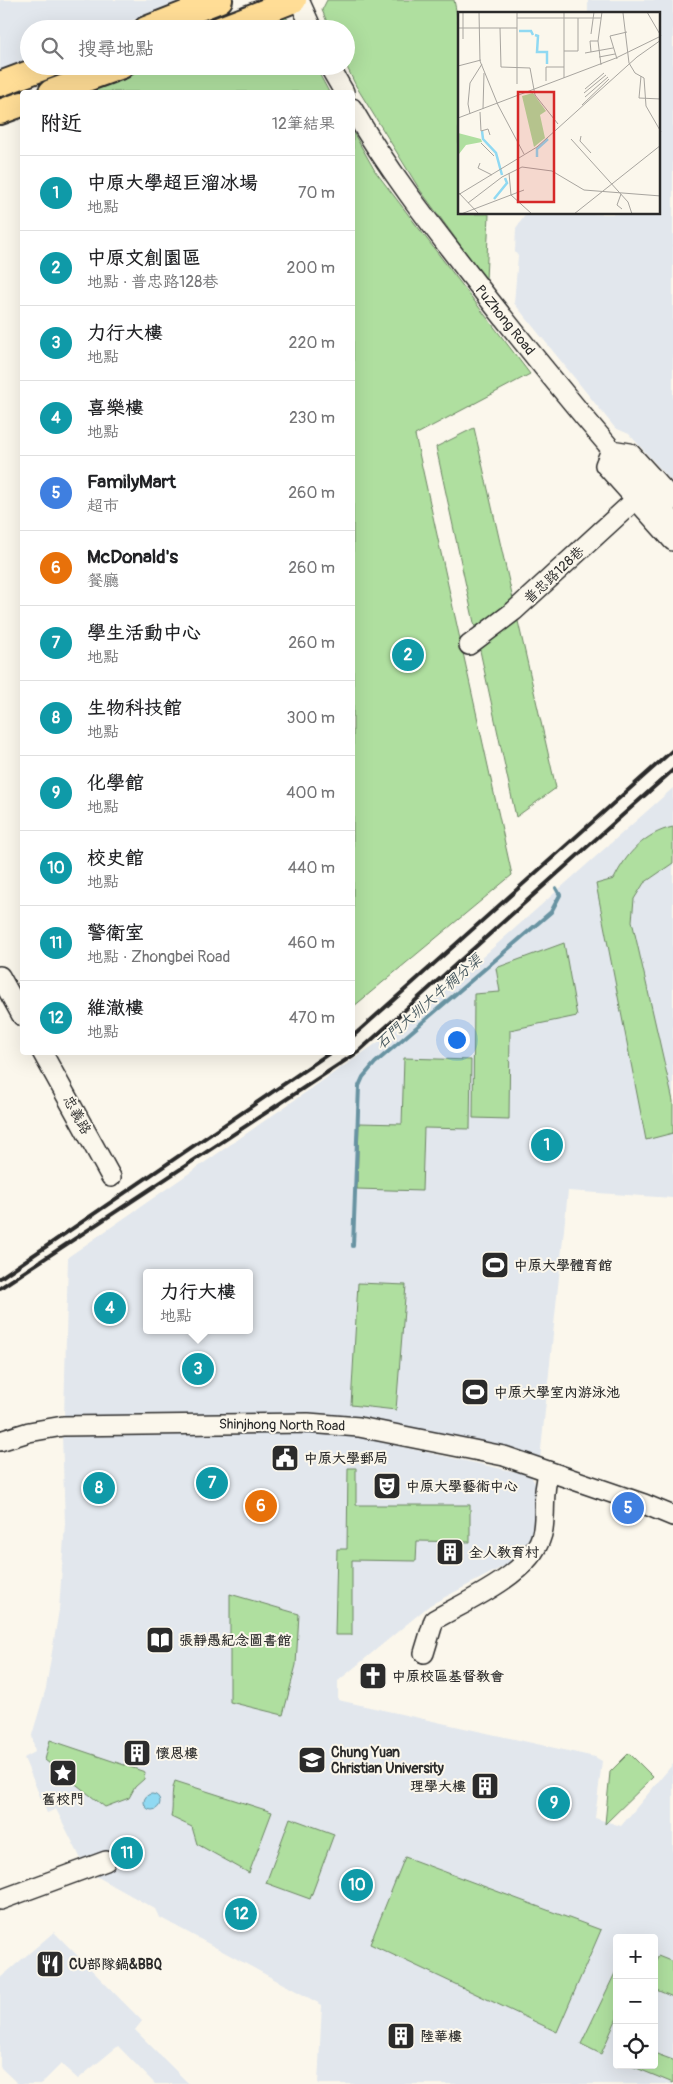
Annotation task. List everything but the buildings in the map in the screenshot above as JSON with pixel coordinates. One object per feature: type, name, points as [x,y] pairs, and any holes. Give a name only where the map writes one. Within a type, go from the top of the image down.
[{"type":"main road","points":[[169,20],[220,0]]},
{"type":"main road","points":[[243,20],[294,0]]},
{"type":"main road","points":[[0,84],[24,75]]},
{"type":"main road","points":[[56,90],[97,75]]},
{"type":"main road","points":[[0,112],[20,105]]},
{"type":"street","points":[[299,0],[308,20]]},
{"type":"street","points":[[334,75],[343,90]]},
{"type":"street","name":"PuZhong Road","points":[[355,113],[415,205],[611,450],[673,521]]},
{"type":"street","points":[[673,500],[630,453],[611,450],[605,465],[673,541]]},
{"type":"street","name":"普忠路128巷","points":[[469,645],[514,611],[635,500]]},
{"type":"street","points":[[0,976],[20,1012]]},
{"type":"street","name":"忠義路","points":[[44,1055],[111,1178]]},
{"type":"street","name":"Shinjhong North Road","points":[[0,1441],[29,1432],[63,1426],[335,1424],[418,1437],[504,1456],[673,1516]]},
{"type":"street","points":[[424,1653],[434,1620],[510,1576],[531,1557],[543,1530],[544,1488],[549,1472]]},
{"type":"street","points":[[0,1900],[106,1861]]},
{"type":"shaded area","points":[[0,0],[185,0],[133,20],[20,20],[20,63],[0,71]]},
{"type":"shaded area","points":[[588,0],[673,0],[673,483],[629,434],[615,428],[514,303],[518,256],[515,252],[516,228],[525,215],[660,215],[660,12],[588,12]]},
{"type":"shaded area","points":[[673,788],[673,1198],[568,1191],[540,1459],[365,1421],[64,1417],[68,1257],[416,1016]]},
{"type":"shaded area","name":"Chung Yuan Christian University","points":[[312,1433],[353,1436],[530,1475],[538,1488],[537,1519],[524,1550],[506,1565],[430,1605],[338,1681],[338,1700],[595,1757],[602,1761],[595,1818],[621,1826],[673,1764],[673,2084],[318,2084],[322,2005],[159,1917],[155,1909],[87,1871],[56,1809],[47,1813],[24,1758],[35,1752],[32,1735],[46,1688],[59,1610],[65,1523],[62,1435]]},
{"type":"shaded area","points":[[54,1932],[142,2021],[135,2030],[189,2084],[155,2084],[118,2046],[78,2079],[61,2064],[41,2084],[18,2084],[0,2067],[0,1978]]},
{"type":"green space","points":[[327,0],[454,0],[458,20],[458,215],[489,215],[486,280],[420,190],[356,86],[351,75],[355,75],[355,20],[326,20],[322,10]]},
{"type":"green space","points":[[279,16],[286,17],[288,20],[268,20]]},
{"type":"green space","points":[[115,75],[320,75],[328,90],[80,90],[80,88]]},
{"type":"green space","points":[[355,136],[375,171],[530,374],[415,435],[512,875],[355,1005]]},
{"type":"green space","points":[[474,428],[556,788],[516,817],[436,447]]},
{"type":"green space","points":[[673,827],[673,863],[644,883],[634,899],[632,921],[673,1101],[673,1133],[646,1140],[596,884],[614,879],[624,861],[645,839]]},
{"type":"green space","points":[[564,943],[577,1016],[510,1030],[509,1119],[473,1118],[474,994],[500,992],[496,968]]},
{"type":"green space","points":[[404,1058],[471,1060],[470,1129],[424,1128],[422,1191],[357,1189],[359,1123],[402,1124]]},
{"type":"green space","points":[[358,1283],[406,1285],[396,1410],[351,1405]]},
{"type":"green space","points":[[348,1468],[356,1468],[356,1505],[470,1505],[470,1542],[417,1541],[416,1561],[352,1560],[352,1635],[335,1635],[337,1549],[347,1549]]},
{"type":"green space","points":[[230,1594],[299,1614],[296,1665],[283,1715],[230,1702]]},
{"type":"green space","points":[[50,1740],[145,1772],[144,1779],[135,1787],[129,1798],[105,1807],[45,1760]]},
{"type":"green space","points":[[629,1753],[653,1777],[605,1824],[610,1772]]},
{"type":"green space","points":[[175,1781],[272,1812],[249,1873],[197,1844],[192,1827],[171,1817]]},
{"type":"green space","points":[[290,1818],[334,1834],[310,1899],[266,1883]]},
{"type":"green space","points":[[405,1857],[601,1930],[557,2032],[370,1944]]},
{"type":"green space","points":[[658,1956],[673,1962],[673,1997],[658,1991]]},
{"type":"green space","points":[[613,1977],[613,2027],[601,2054],[581,2044]]},
{"type":"green space","points":[[658,2054],[673,2060],[673,2083],[639,2069],[658,2069]]},
{"type":"water","points":[[149,1794],[155,1794],[160,1799],[158,1808],[149,1810],[144,1805],[144,1799]]},
{"type":"waterway","name":"石門大圳大牛稠分渠","points":[[353,1246],[359,1086],[363,1077],[375,1063],[551,912],[560,895],[556,888]]},
{"type":"railway","points":[[355,1034],[673,750]]},
{"type":"railway","points":[[355,1054],[673,770]]},
{"type":"railway","points":[[0,1278],[327,1055]]},
{"type":"railway","points":[[0,1288],[353,1055]]},
{"type":"place","name":"中原文創園區","points":[[408,655]]},
{"type":"place","name":"中原大學超巨溜冰場","points":[[547,1145]]},
{"type":"place","name":"中原大學體育館","points":[[495,1265]]},
{"type":"place","name":"喜樂樓","points":[[110,1308]]},
{"type":"place","name":"力行大樓","points":[[198,1369]]},
{"type":"place","name":"中原大學室內游泳池","points":[[475,1392]]},
{"type":"place","name":"中原大學郵局","points":[[285,1458]]},
{"type":"place","name":"學生活動中心","points":[[212,1483]]},
{"type":"place","name":"中原大學藝術中心","points":[[387,1486]]},
{"type":"place","name":"生物科技館","points":[[99,1488]]},
{"type":"place","name":"McDonald's","points":[[261,1506]]},
{"type":"place","name":"FamilyMart","points":[[628,1508]]},
{"type":"place","name":"全人教育村","points":[[450,1552]]},
{"type":"place","name":"張靜愚紀念圖書館","points":[[160,1640]]},
{"type":"place","name":"中原校區基督教會","points":[[373,1676]]},
{"type":"place","name":"懷恩樓","points":[[137,1753]]},
{"type":"place","name":"Chung Yuan Christian University","points":[[312,1760]]},
{"type":"place","name":"舊校門","points":[[63,1773]]},
{"type":"place","name":"理學大樓","points":[[485,1786]]},
{"type":"place","name":"化學館","points":[[554,1803]]},
{"type":"place","name":"警衛室","points":[[127,1853]]},
{"type":"place","name":"校史館","points":[[357,1885]]},
{"type":"place","name":"維澈樓","points":[[241,1914]]},
{"type":"place","name":"CU部隊鍋&BBQ","points":[[50,1964]]},
{"type":"place","name":"陸華樓","points":[[401,2036]]}]
